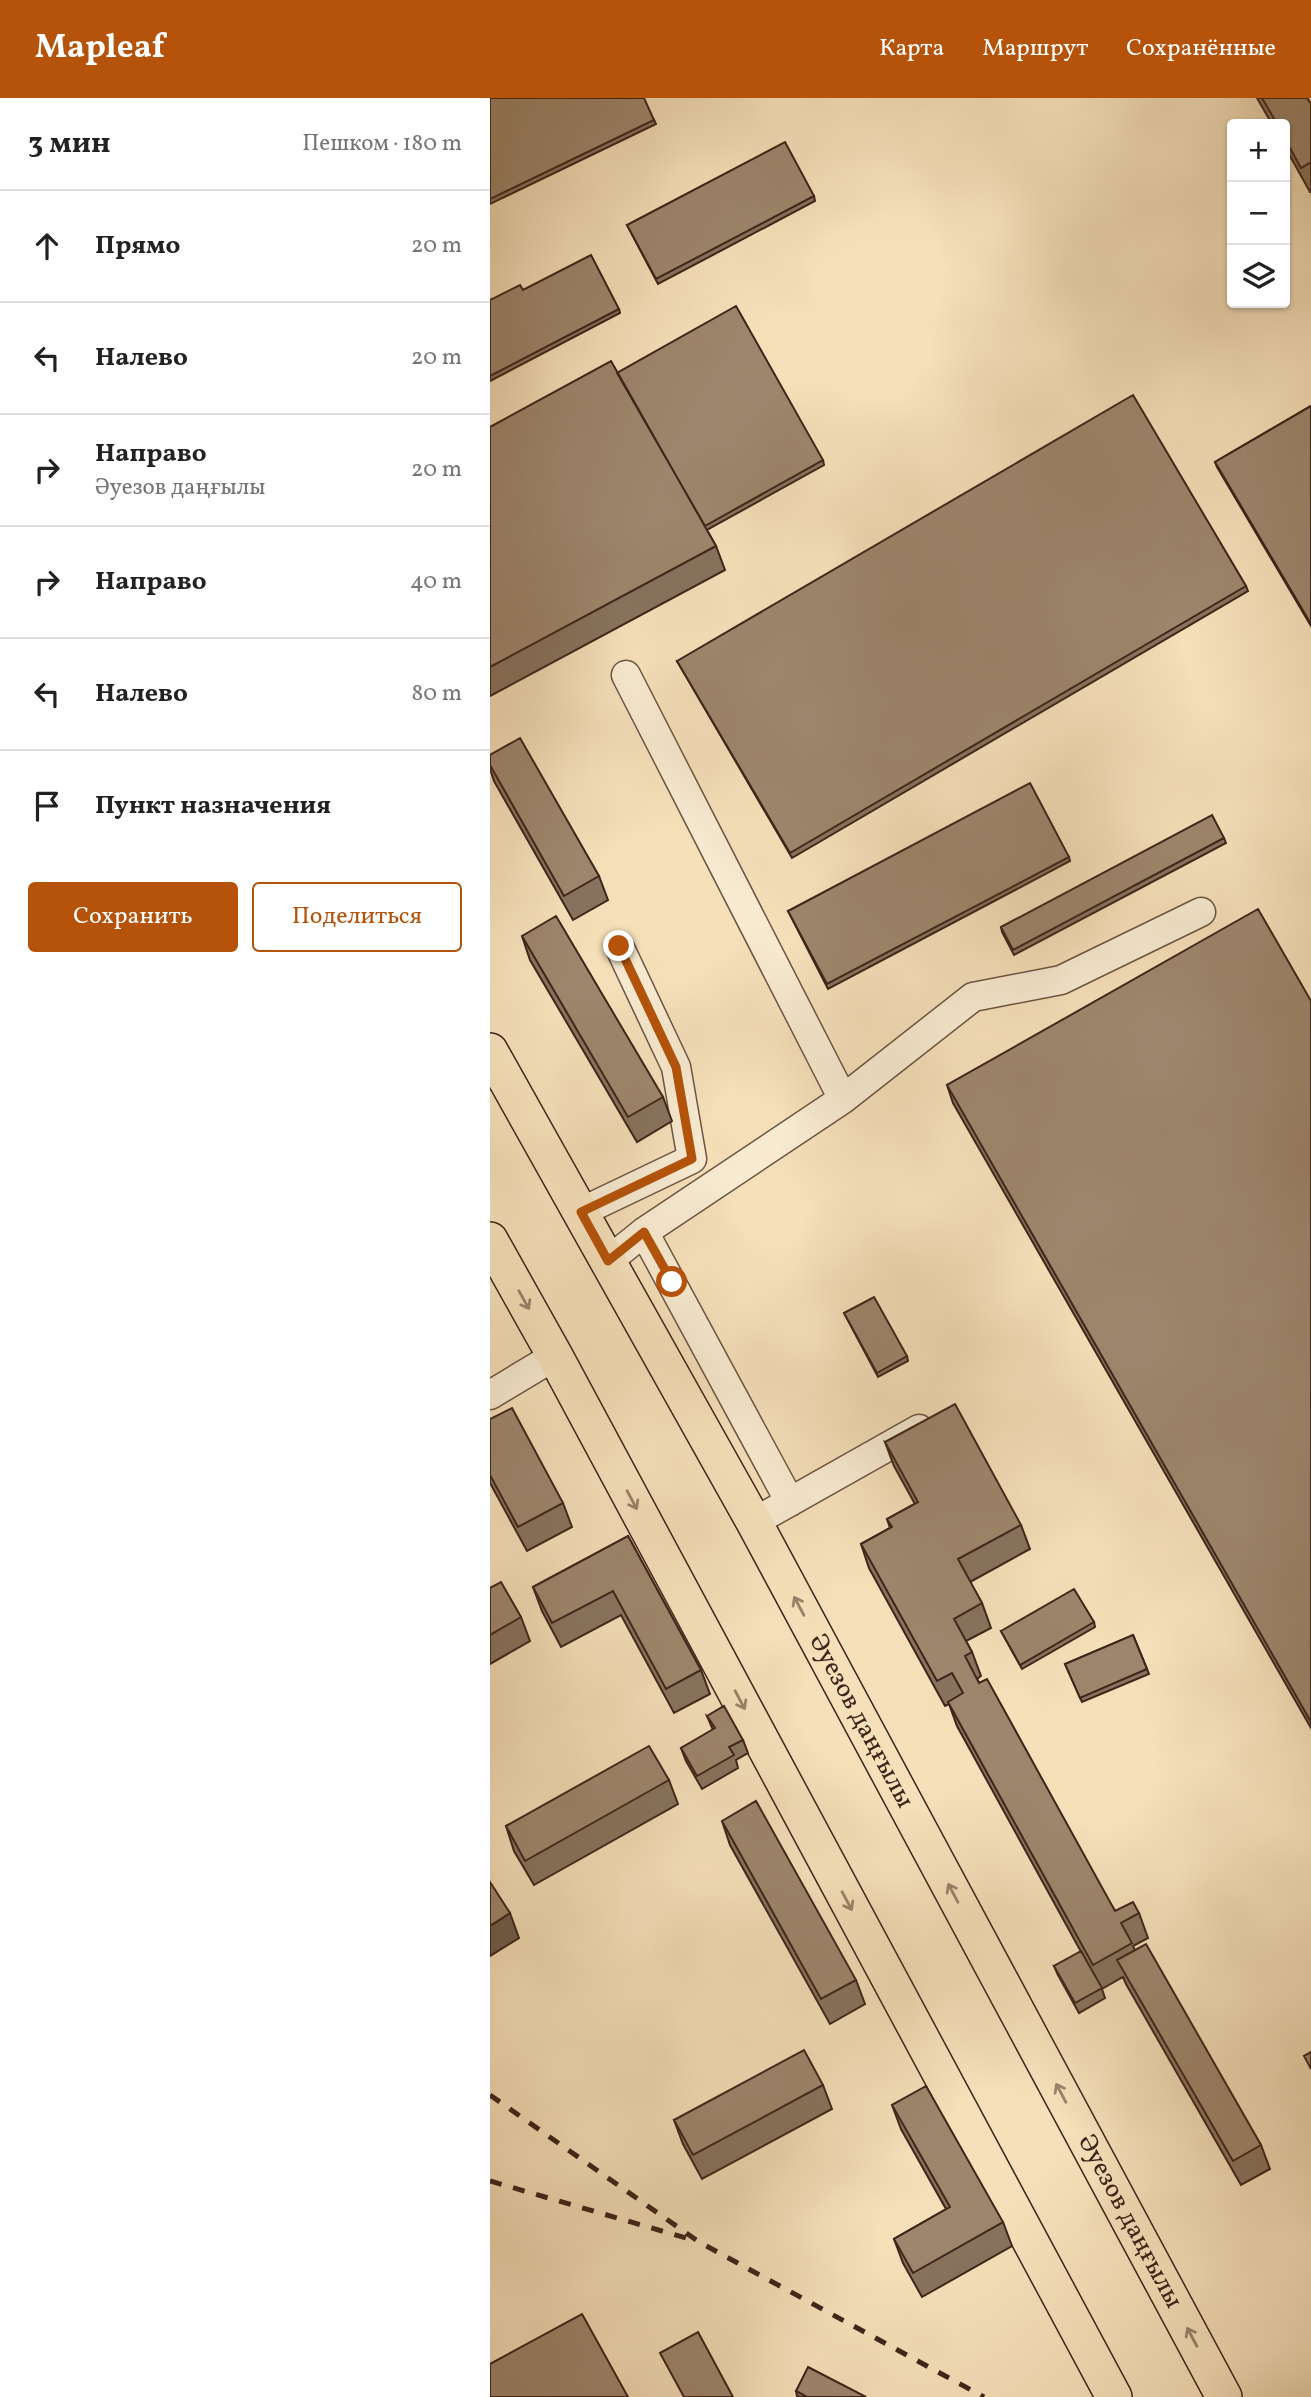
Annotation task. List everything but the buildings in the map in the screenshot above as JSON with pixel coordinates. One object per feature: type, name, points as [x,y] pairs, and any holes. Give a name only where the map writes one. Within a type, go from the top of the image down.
[{"type":"main road","name":"Әуезов даңғылы","points":[[490,1051],[754,1522],[1224,2397]]},
{"type":"main road","points":[[490,1240],[555,1356],[1114,2397]]},
{"type":"lane","points":[[626,675],[843,1099]]},
{"type":"lane","points":[[608,1261],[644,1232],[843,1099],[973,998],[1061,980],[1201,912]]},
{"type":"lane","points":[[581,1212],[692,1159],[676,1067],[619,946]]},
{"type":"lane","points":[[644,1232],[790,1502]]},
{"type":"lane","points":[[490,1395],[555,1356]]},
{"type":"lane","points":[[754,1522],[945,1415]]},
{"type":"railway","points":[[490,2095],[699,2242],[984,2397]]},
{"type":"railway","points":[[490,2181],[686,2238]]},
{"type":"route","points":[[619,946],[676,1067],[692,1159],[581,1212],[608,1261],[644,1232],[672,1282]]}]
